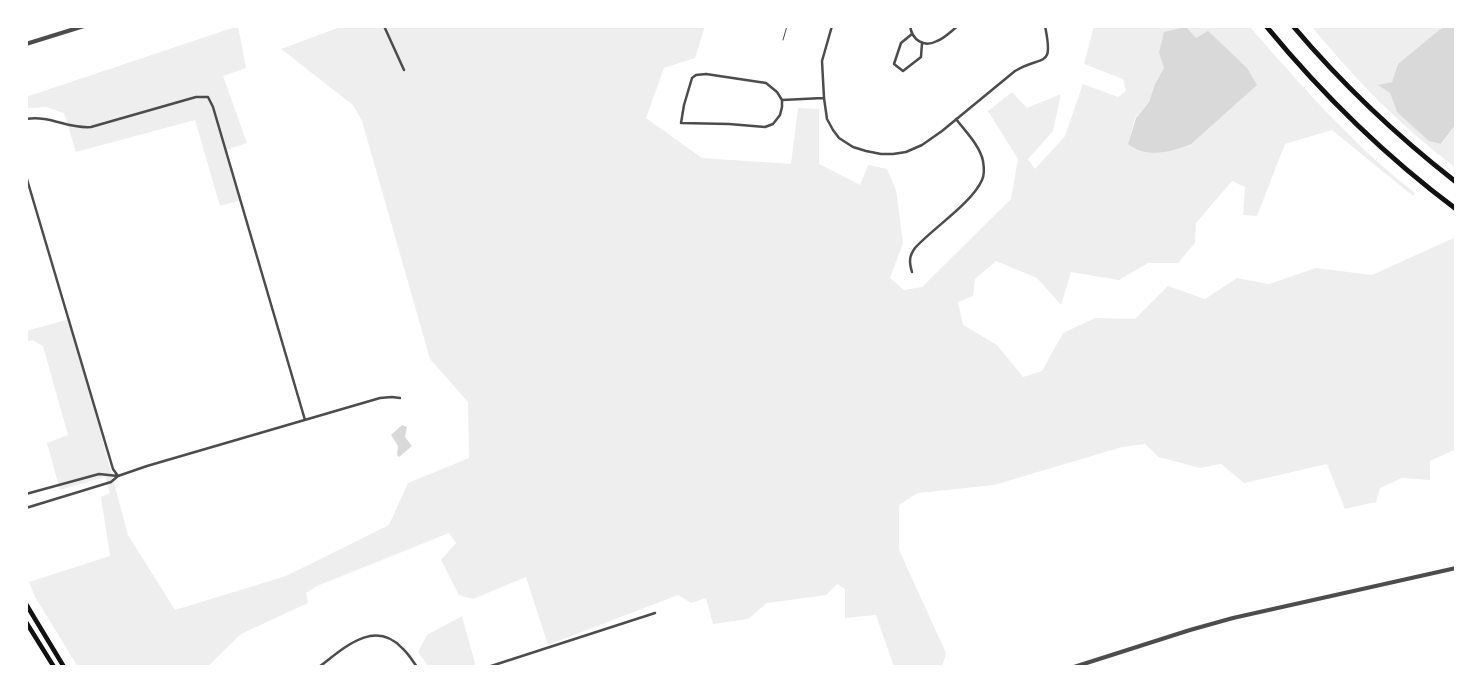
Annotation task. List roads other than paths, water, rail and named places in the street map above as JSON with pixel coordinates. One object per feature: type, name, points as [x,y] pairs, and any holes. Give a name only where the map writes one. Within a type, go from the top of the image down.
[{"type":"highway","points":[[1266,26],[1299,65],[1350,118],[1403,167],[1456,209]]},
{"type":"highway","points":[[1294,26],[1348,86],[1423,156],[1456,182]]},
{"type":"main road","points":[[26,604],[64,667]]},
{"type":"main road","points":[[26,622],[54,667]]},
{"type":"street","points":[[26,44],[84,26]]},
{"type":"street","points":[[384,26],[404,70]]},
{"type":"street","points":[[832,26],[822,61],[827,119],[835,133],[853,147],[873,153],[893,154],[917,148],[928,142],[1015,71],[1031,63],[1044,60],[1048,50],[1045,26]]},
{"type":"street","points":[[910,26],[912,34],[922,43],[932,43],[940,40],[958,26]]},
{"type":"street","points":[[912,34],[901,43],[894,64],[902,71],[921,57],[922,43]]},
{"type":"street","points":[[696,75],[720,75],[766,83],[777,92],[782,100],[780,115],[774,124],[765,127],[681,123],[692,78],[696,75]]},
{"type":"street","points":[[26,120],[46,118],[75,127],[91,127],[196,97],[208,97],[213,107],[305,420]]},
{"type":"street","points":[[782,100],[824,98]]},
{"type":"street","points":[[912,272],[909,262],[913,250],[966,201],[976,190],[983,177],[984,167],[981,154],[956,119]]},
{"type":"street","points":[[26,176],[113,469],[118,476]]},
{"type":"street","points":[[26,508],[111,482],[118,476],[147,466],[380,398],[400,398]]},
{"type":"street","points":[[26,494],[99,474],[118,476]]},
{"type":"street","points":[[1074,667],[1190,630],[1228,620],[1456,568]]},
{"type":"street","points":[[488,667],[655,613]]},
{"type":"street","points":[[319,667],[358,639],[375,636],[386,638],[398,644],[416,667]]},
{"type":"lane","points":[[783,40],[787,26]]}]
